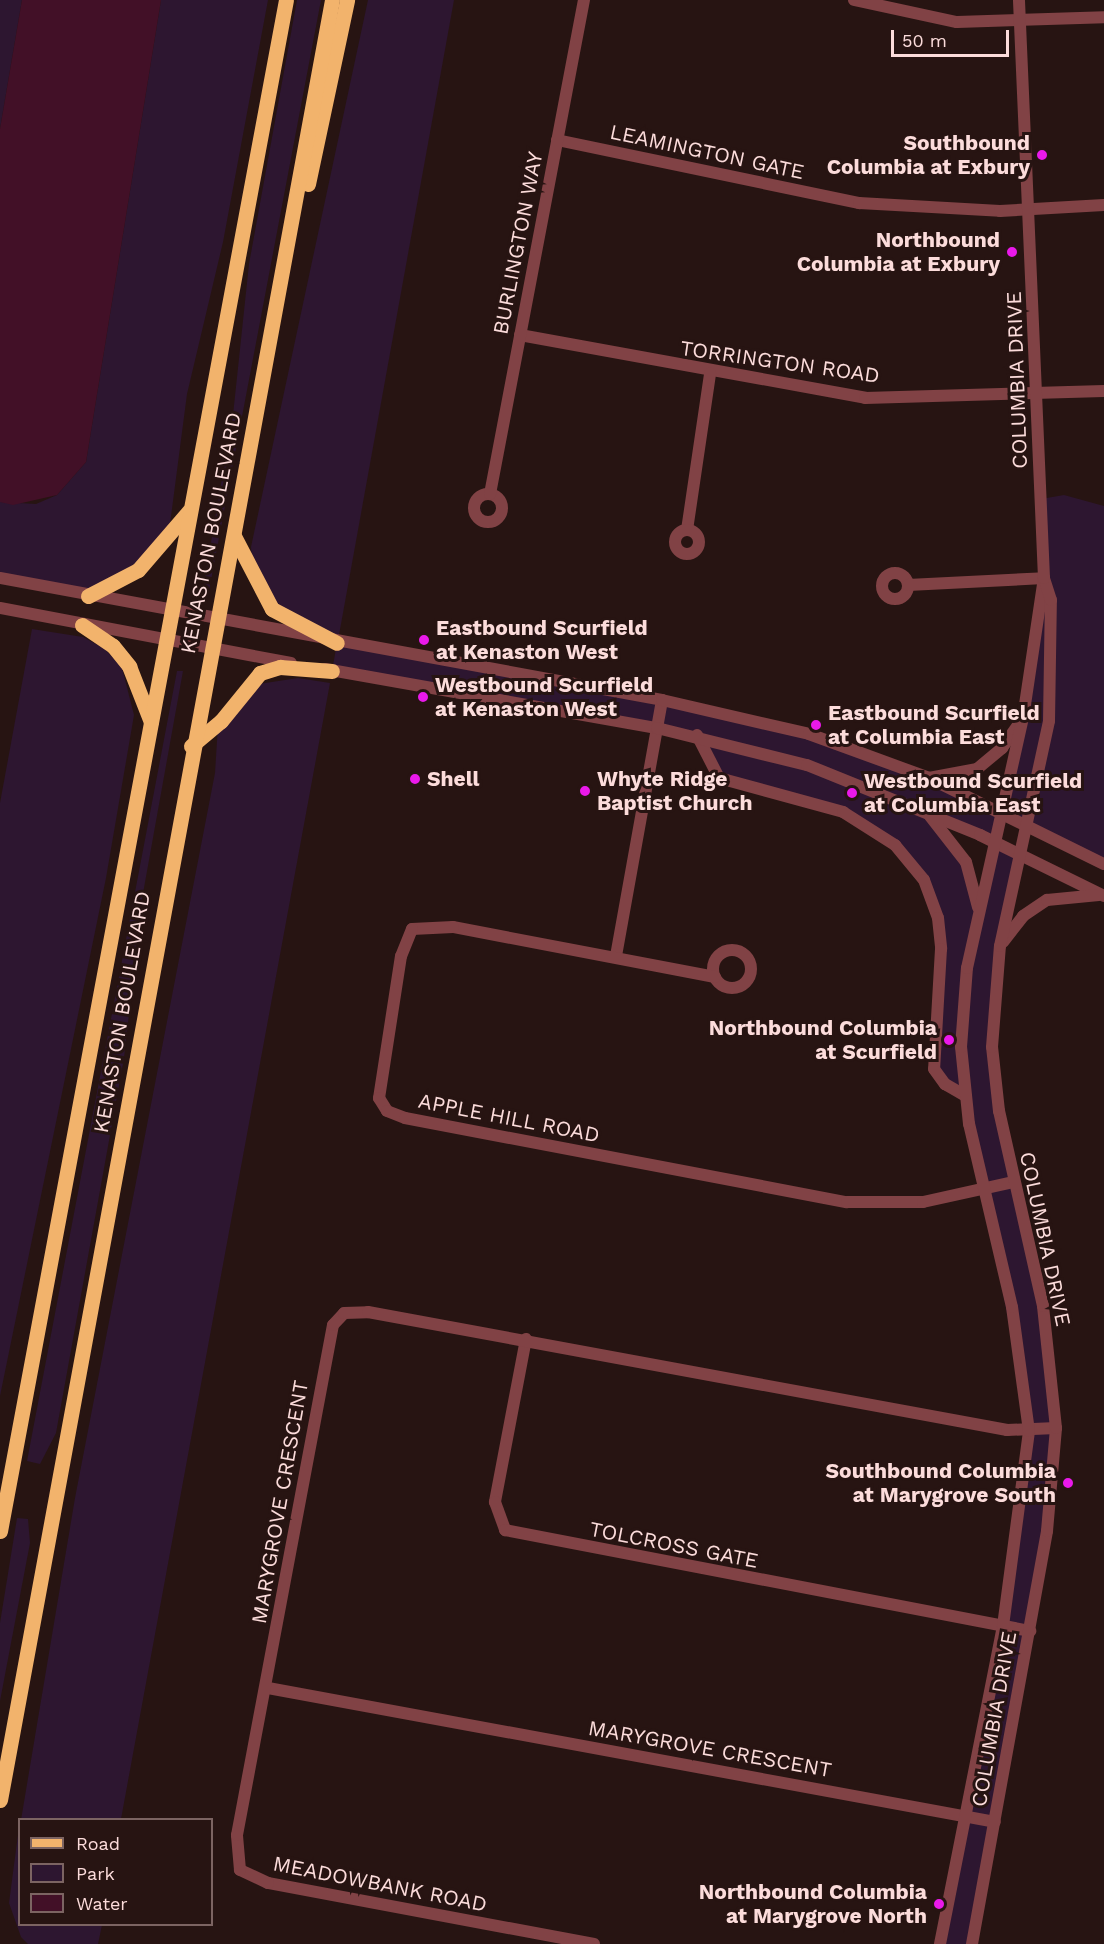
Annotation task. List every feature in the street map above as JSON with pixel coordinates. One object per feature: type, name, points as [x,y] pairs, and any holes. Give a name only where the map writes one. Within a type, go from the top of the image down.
[{"type":"main road","name":"KENASTON BOULEVARD","points":[[0,1531],[286,0]]},
{"type":"main road","points":[[290,232],[332,0]]},
{"type":"main road","points":[[290,232],[307,193],[347,0]]},
{"type":"main road","name":"KENASTON BOULEVARD","points":[[0,1800],[208,649],[234,536],[290,232]]},
{"type":"main road","points":[[88,596],[138,570],[191,508]]},
{"type":"main road","points":[[234,536],[272,609],[337,643]]},
{"type":"main road","points":[[82,625],[113,646],[129,666],[152,726]]},
{"type":"main road","points":[[191,746],[221,722],[260,673],[280,667],[332,671]]},
{"type":"street","name":"BURLINGTON WAY","points":[[490,494],[584,0]]},
{"type":"street","points":[[854,0],[957,22],[1104,17]]},
{"type":"street","name":"COLUMBIA DRIVE","points":[[940,1944],[963,1816],[1003,1626],[1029,1431],[1012,1307],[982,1188],[966,1096],[963,1007],[994,842],[1023,718],[1044,578],[1030,208],[1019,0]]},
{"type":"street","name":"LEAMINGTON GATE","points":[[557,140],[859,203],[916,209],[1104,205]]},
{"type":"street","name":"TORRINGTON ROAD","points":[[520,335],[710,374],[865,398],[1037,391],[1104,391]]},
{"type":"street","points":[[687,530],[710,374]]},
{"type":"street","points":[[908,585],[1044,578]]},
{"type":"street","name":"COLUMBIA DRIVE","points":[[972,1944],[1047,1531],[1056,1428],[1043,1306],[1013,1182],[992,1047],[1000,946],[1018,854],[1049,721],[1051,600],[1044,578]]},
{"type":"street","points":[[0,579],[337,643],[662,700],[809,734],[929,778],[1001,811],[1104,864]]},
{"type":"street","points":[[0,608],[167,642],[697,735],[807,765],[925,811],[1103,895]]},
{"type":"street","points":[[616,956],[662,700]]},
{"type":"street","points":[[929,778],[977,769],[1002,748],[1023,718]]},
{"type":"street","points":[[697,735],[718,778],[843,812],[895,845],[924,880],[938,918],[941,949],[934,1069],[945,1084],[966,1096]]},
{"type":"street","points":[[925,811],[966,862],[979,916]]},
{"type":"street","points":[[1000,946],[1023,916],[1047,900],[1103,895]]},
{"type":"street","name":"APPLE HILL ROAD","points":[[715,977],[616,956],[453,927],[412,929],[401,956],[379,1098],[387,1111],[847,1202],[923,1202],[1013,1182]]},
{"type":"street","name":"MARYGROVE CRESCENT","points":[[994,1822],[268,1688],[333,1325],[344,1313],[368,1312],[526,1339],[1029,1431],[1056,1428]]},
{"type":"street","name":"TOLCROSS GATE","points":[[526,1339],[495,1502],[506,1530],[1030,1631]]},
{"type":"street","name":"MEADOWBANK ROAD","points":[[268,1688],[237,1835],[240,1870],[268,1883],[594,1944]]},
{"type":"green space","points":[[0,0],[22,0],[0,129]]},
{"type":"green space","points":[[161,0],[268,0],[223,242],[187,394],[170,524],[160,545],[96,593],[0,578],[0,502],[36,504],[57,495],[86,462]]},
{"type":"green space","points":[[297,0],[321,0],[208,596],[202,594],[233,415],[249,264]]},
{"type":"green space","points":[[368,0],[454,0],[339,635],[314,628],[279,607],[252,561],[251,547]]},
{"type":"green space","points":[[1064,495],[1104,506],[1104,864],[1001,811],[1038,599],[1041,499]]},
{"type":"green space","points":[[32,629],[83,637],[105,649],[122,668],[134,715],[106,878],[0,1396],[0,803]]},
{"type":"green space","points":[[337,643],[809,734],[1001,811],[994,842],[1018,854],[992,1047],[1043,1306],[1056,1428],[1047,1531],[972,1944],[940,1944],[1003,1626],[1029,1431],[966,1096],[934,1069],[941,949],[924,880],[895,845],[843,812],[719,778],[697,735],[332,671]],"holes":[[[926,812],[994,842],[979,914],[975,885]]]},
{"type":"green space","points":[[177,671],[183,671],[142,899],[124,1058],[56,1433],[40,1464],[27,1461]]},
{"type":"green space","points":[[298,678],[330,683],[121,1818],[21,1818],[75,1498],[215,773],[218,725],[252,685]]},
{"type":"green space","points":[[17,1518],[28,1519],[30,1543],[0,1701],[0,1623]]},
{"type":"green space","points":[[18,1835],[18,1926],[102,1926],[98,1944],[28,1944],[21,1937],[9,1903]]},
{"type":"water","points":[[22,0],[161,0],[86,462],[57,495],[13,505],[0,502],[0,129]]},
{"type":"place","name":"Southbound Columbia at Exbury","points":[[1042,155]]},
{"type":"place","name":"Northbound Columbia at Exbury","points":[[1012,252]]},
{"type":"place","name":"Eastbound Scurfield at Kenaston West","points":[[424,640]]},
{"type":"place","name":"Westbound Scurfield at Kenaston West","points":[[423,697]]},
{"type":"place","name":"Eastbound Scurfield at Columbia East","points":[[816,725]]},
{"type":"place","name":"Shell","points":[[415,779]]},
{"type":"place","name":"Whyte Ridge Baptist Church","points":[[585,791]]},
{"type":"place","name":"Westbound Scurfield at Columbia East","points":[[852,793]]},
{"type":"place","name":"Northbound Columbia at Scurfield","points":[[949,1040]]},
{"type":"place","name":"Southbound Columbia at Marygrove South","points":[[1068,1483]]},
{"type":"place","name":"Northbound Columbia at Marygrove North","points":[[939,1904]]}]
